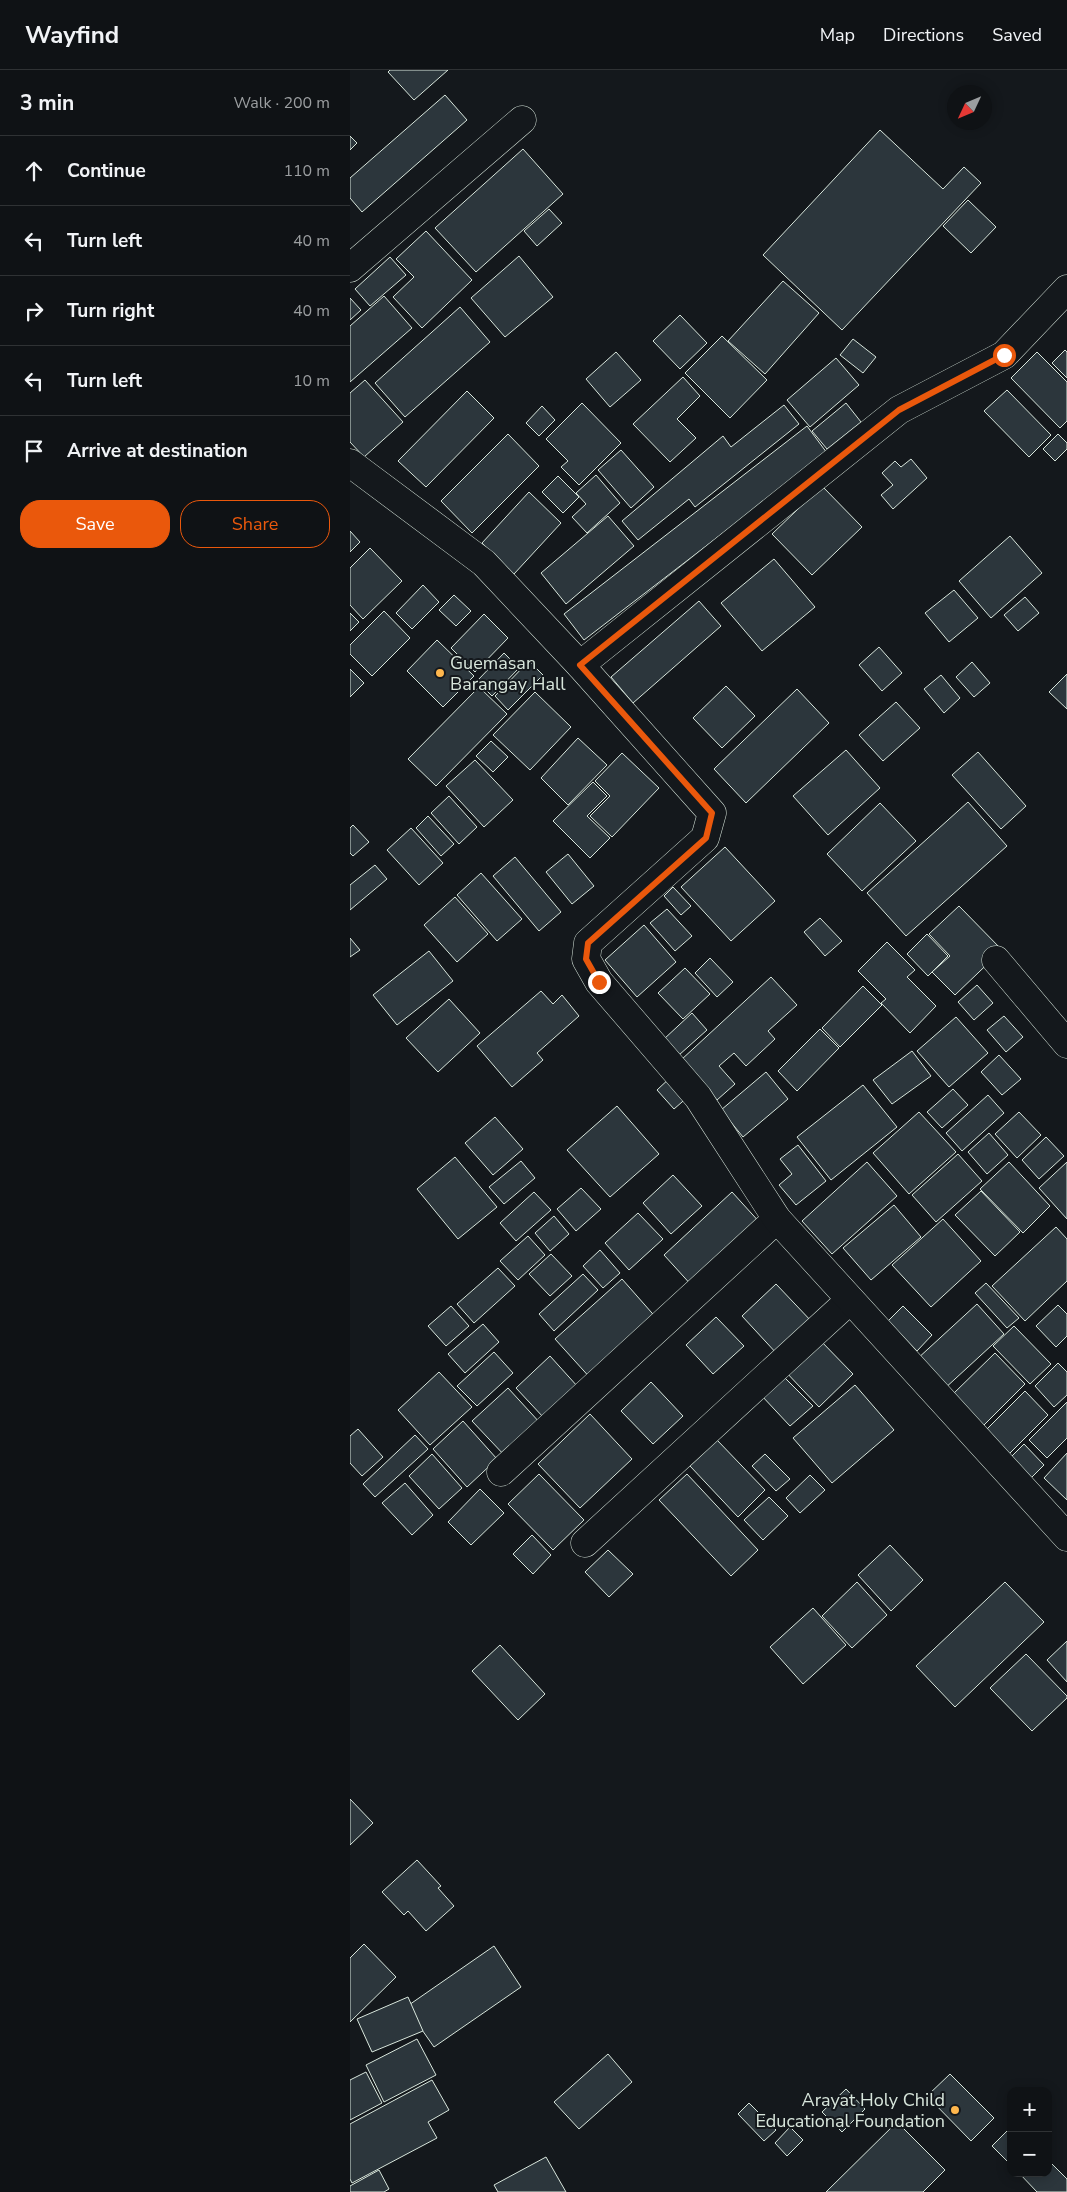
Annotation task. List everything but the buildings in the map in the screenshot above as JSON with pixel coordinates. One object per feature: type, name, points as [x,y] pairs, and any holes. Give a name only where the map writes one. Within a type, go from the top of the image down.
[{"type":"street","points":[[350,268],[522,120]]},
{"type":"street","points":[[580,665],[899,410],[1004,355],[1067,289]]},
{"type":"street","points":[[350,463],[484,563],[580,665],[712,813],[706,838],[588,943],[586,959],[599,982],[698,1097],[777,1219],[1067,1537]]},
{"type":"street","points":[[996,960],[1067,1044]]},
{"type":"street","points":[[501,1472],[777,1219]]},
{"type":"street","points":[[585,1543],[850,1300]]},
{"type":"place","name":"Guemasan Barangay Hall","points":[[440,673]]},
{"type":"place","name":"Arayat Holy Child Educational Foundation","points":[[955,2110]]},
{"type":"route","points":[[599,982],[586,959],[588,943],[706,838],[712,813],[580,665],[899,410],[1004,355]]}]
